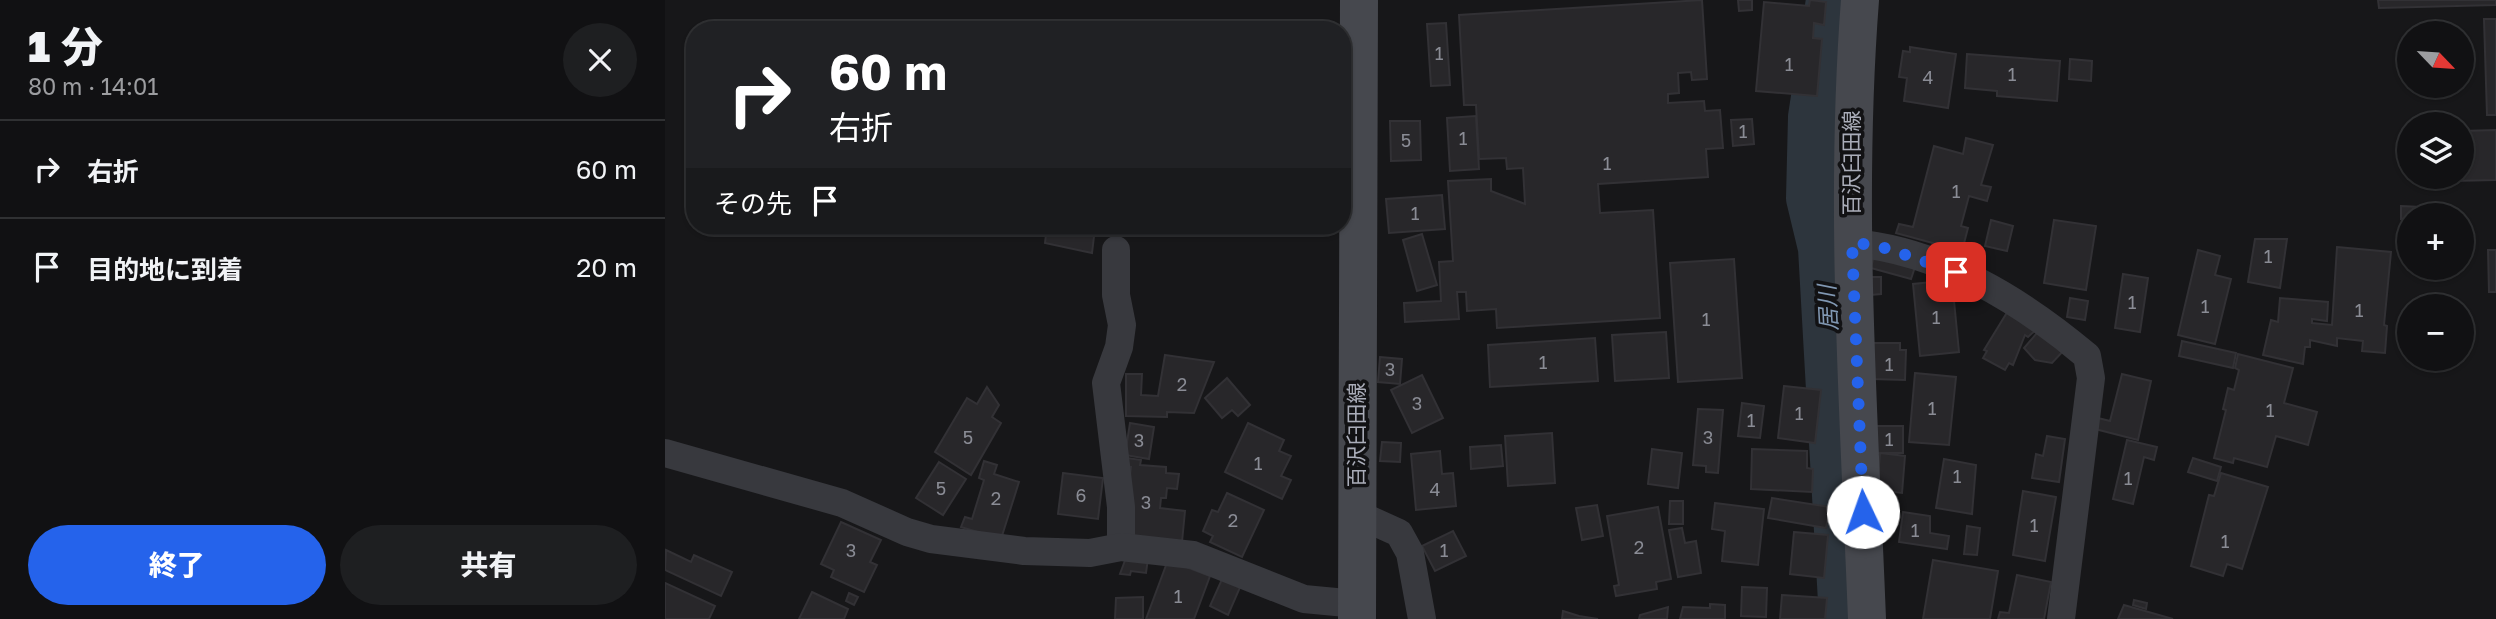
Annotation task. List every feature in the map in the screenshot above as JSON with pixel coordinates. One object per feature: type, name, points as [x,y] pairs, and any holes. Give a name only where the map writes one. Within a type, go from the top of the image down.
[{"type":"main road","name":"百沢臼田線","points":[[1357,612],[1359,0]]},
{"type":"main road","name":"百沢臼田線","points":[[1860,0],[1853,95],[1852,243],[1867,619]]},
{"type":"street","points":[[1852,243],[1876,245],[1986,286],[2041,318],[2087,356],[2091,378],[2061,619]]},
{"type":"street","points":[[1116,250],[1116,295],[1122,325],[1119,347],[1106,383],[1121,507],[1121,547]]},
{"type":"street","points":[[665,453],[842,503],[907,532],[931,539],[1024,551],[1090,553],[1121,547],[1193,555],[1304,599],[1357,612]]},
{"type":"street","points":[[1357,514],[1399,533],[1410,553],[1422,619]]},
{"type":"building","points":[[1702,0],[1707,79],[1692,80],[1691,72],[1678,73],[1679,93],[1668,94],[1668,103],[1704,101],[1705,111],[1720,110],[1723,148],[1706,149],[1708,177],[1598,184],[1600,213],[1653,210],[1660,318],[1497,328],[1496,309],[1467,311],[1466,292],[1457,292],[1459,319],[1405,322],[1404,303],[1441,301],[1439,262],[1453,261],[1448,181],[1491,179],[1491,191],[1525,204],[1523,168],[1507,169],[1506,158],[1479,159],[1476,105],[1464,105],[1459,15]]},
{"type":"building","points":[[1738,0],[1752,0],[1752,10],[1739,11]]},
{"type":"building","points":[[1810,0],[1826,2],[1824,25],[1814,23],[1813,38],[1822,39],[1817,96],[1756,91],[1764,2],[1809,6]]},
{"type":"building","points":[[2378,0],[2496,0],[2496,5],[2379,8]]},
{"type":"building","points":[[2484,19],[2496,19],[2496,115],[2487,115]]},
{"type":"building","points":[[1446,23],[1450,85],[1431,86],[1427,24]]},
{"type":"building","points":[[1910,47],[1956,54],[1948,108],[1904,101],[1907,78],[1899,77],[1903,51],[1910,52]]},
{"type":"building","points":[[1967,54],[2060,61],[2057,101],[1997,96],[1997,91],[1965,88]]},
{"type":"building","points":[[2070,59],[2092,61],[2091,81],[2069,79]]},
{"type":"building","points":[[1476,116],[1479,169],[1450,171],[1447,118]]},
{"type":"building","points":[[1752,119],[1754,144],[1733,146],[1731,120]]},
{"type":"building","points":[[1390,121],[1420,121],[1421,160],[1391,161]]},
{"type":"building","points":[[2496,130],[2496,180],[2474,180],[2474,131]]},
{"type":"building","points":[[1966,138],[1993,145],[1981,185],[1991,187],[1987,201],[1969,196],[1961,226],[1968,228],[1962,251],[1896,233],[1899,224],[1913,227],[1934,146],[1963,154]]},
{"type":"building","points":[[1442,195],[1445,229],[1389,233],[1386,199]]},
{"type":"building","points":[[1991,220],[2013,226],[2007,251],[1985,246]]},
{"type":"building","points":[[2054,220],[2096,226],[2086,290],[2044,283]]},
{"type":"building","points":[[1422,234],[1437,285],[1417,291],[1403,240]]},
{"type":"building","points":[[1046,235],[1094,235],[1092,253],[1045,243]]},
{"type":"building","points":[[2255,239],[2287,239],[2280,288],[2248,282]]},
{"type":"building","points":[[2337,247],[2391,252],[2384,325],[2387,326],[2385,353],[2362,351],[2363,341],[2337,338],[2337,346],[2310,340],[2310,347],[2305,347],[2303,364],[2263,355],[2271,320],[2278,322],[2280,298],[2328,302],[2327,321],[2312,319],[2312,323],[2332,325]]},
{"type":"building","points":[[2198,250],[2220,256],[2215,275],[2231,279],[2215,344],[2178,335]]},
{"type":"building","points":[[2488,250],[2496,250],[2496,292],[2489,292]]},
{"type":"building","points":[[1874,255],[1915,267],[1911,279],[1871,268]]},
{"type":"building","points":[[1734,259],[1742,378],[1678,382],[1670,263]]},
{"type":"building","points":[[2123,274],[2148,278],[2140,332],[2115,328]]},
{"type":"building","points":[[1870,277],[1881,277],[1881,294],[1871,295]]},
{"type":"building","points":[[1952,280],[1959,352],[1920,356],[1913,284]]},
{"type":"building","points":[[2070,298],[2088,301],[2085,320],[2067,317]]},
{"type":"building","points":[[2011,306],[2040,326],[2028,337],[2025,335],[2013,365],[2009,363],[2005,370],[1983,358],[1987,351],[1984,350]]},
{"type":"building","points":[[2043,326],[2066,348],[2052,363],[2035,360],[2024,348]]},
{"type":"building","points":[[1666,332],[1669,378],[1615,381],[1612,335]]},
{"type":"building","points":[[1595,338],[1598,381],[1490,387],[1488,345]]},
{"type":"building","points":[[2182,341],[2236,353],[2233,368],[2179,356]]},
{"type":"building","points":[[1873,343],[1900,343],[1900,350],[1906,350],[1905,380],[1872,379]]},
{"type":"building","points":[[2238,354],[2293,368],[2284,403],[2317,412],[2308,445],[2276,436],[2267,467],[2234,458],[2233,463],[2214,458],[2226,410],[2223,409],[2228,388],[2234,390],[2239,370],[2235,368]]},
{"type":"building","points":[[1165,355],[1214,362],[1194,413],[1167,412],[1167,417],[1126,416],[1126,374],[1142,374],[1141,395],[1158,396]]},
{"type":"building","points":[[1380,357],[1402,359],[1400,384],[1378,382]]},
{"type":"building","points":[[1915,373],[1956,377],[1949,445],[1909,442]]},
{"type":"building","points":[[2122,374],[2151,381],[2138,440],[2095,429],[2098,418],[2110,421]]},
{"type":"building","points":[[1422,375],[1443,418],[1412,433],[1391,390]]},
{"type":"building","points":[[1227,378],[1250,405],[1238,416],[1232,410],[1222,418],[1205,398]]},
{"type":"building","points":[[1784,386],[1821,390],[1815,443],[1778,438]]},
{"type":"building","points":[[987,387],[999,405],[992,417],[1001,423],[971,475],[935,452],[967,398],[977,404]]},
{"type":"building","points":[[1742,403],[1764,406],[1760,438],[1738,436]]},
{"type":"building","points":[[1698,409],[1723,410],[1718,473],[1706,472],[1706,466],[1693,465]]},
{"type":"building","points":[[1130,423],[1154,427],[1149,459],[1125,455]]},
{"type":"building","points":[[1248,423],[1284,440],[1279,451],[1291,456],[1281,476],[1291,480],[1282,499],[1225,472]]},
{"type":"building","points":[[1876,426],[1903,426],[1903,453],[1875,453]]},
{"type":"building","points":[[1552,433],[1555,483],[1508,486],[1505,436]]},
{"type":"building","points":[[2047,436],[2065,439],[2059,482],[2032,478],[2036,454],[2043,456]]},
{"type":"building","points":[[2127,440],[2157,447],[2154,460],[2144,457],[2133,504],[2113,499]]},
{"type":"building","points":[[1382,442],[1401,443],[1400,462],[1380,461]]},
{"type":"building","points":[[1501,445],[1503,466],[1471,469],[1470,447]]},
{"type":"building","points":[[1652,449],[1682,453],[1678,488],[1648,484]]},
{"type":"building","points":[[1752,449],[1807,451],[1807,468],[1813,469],[1812,492],[1751,489]]},
{"type":"building","points":[[1440,451],[1442,474],[1453,473],[1456,506],[1416,510],[1411,454]]},
{"type":"building","points":[[1880,453],[1905,456],[1902,493],[1877,490]]},
{"type":"building","points":[[1127,458],[1141,460],[1140,465],[1166,467],[1166,473],[1179,474],[1177,489],[1167,488],[1166,498],[1161,498],[1160,508],[1185,511],[1182,542],[1131,536],[1128,493],[1131,467],[1127,467]]},
{"type":"building","points":[[2193,458],[2221,467],[2217,481],[2188,472]]},
{"type":"building","points":[[1944,459],[1976,465],[1972,514],[1936,508]]},
{"type":"building","points":[[984,461],[997,465],[994,474],[1019,482],[1001,539],[961,527],[965,517],[972,519],[984,480],[979,478]]},
{"type":"building","points":[[939,462],[966,479],[943,515],[916,498]]},
{"type":"building","points":[[1063,473],[1103,478],[1098,519],[1058,514]]},
{"type":"building","points":[[2221,473],[2268,487],[2242,569],[2227,564],[2223,576],[2191,566],[2209,495],[2214,496]]},
{"type":"building","points":[[2023,491],[2056,497],[2045,561],[2013,555]]},
{"type":"building","points":[[1227,493],[1264,510],[1242,557],[1210,542],[1213,536],[1203,531],[1212,510],[1218,512]]},
{"type":"building","points":[[1772,498],[1830,507],[1826,528],[1768,518]]},
{"type":"building","points":[[1670,501],[1683,501],[1683,524],[1669,524]]},
{"type":"building","points":[[1715,503],[1764,509],[1758,565],[1722,561],[1725,531],[1712,529]]},
{"type":"building","points":[[1597,505],[1603,536],[1582,540],[1576,508]]},
{"type":"building","points":[[1658,507],[1671,579],[1656,582],[1657,589],[1616,596],[1614,586],[1619,585],[1607,516]]},
{"type":"building","points":[[1903,512],[1930,516],[1930,533],[1949,536],[1947,549],[1899,542]]},
{"type":"building","points":[[841,522],[881,540],[870,562],[877,565],[864,592],[831,577],[834,570],[821,564]]},
{"type":"building","points":[[1967,526],[1980,528],[1977,555],[1964,554]]},
{"type":"building","points":[[1682,528],[1685,543],[1696,541],[1701,573],[1678,577],[1669,530]]},
{"type":"building","points":[[1453,531],[1466,556],[1435,571],[1422,546]]},
{"type":"building","points":[[1794,532],[1828,535],[1824,578],[1790,574]]},
{"type":"building","points":[[666,550],[691,562],[694,555],[732,572],[721,596],[665,570]]},
{"type":"building","points":[[1127,555],[1148,558],[1146,573],[1131,571],[1130,575],[1120,574]]},
{"type":"building","points":[[1168,560],[1210,576],[1194,619],[1146,619]]},
{"type":"building","points":[[1933,560],[1998,571],[1990,619],[1923,619]]},
{"type":"building","points":[[2017,575],[2051,582],[2044,619],[1998,619],[2000,612],[2009,613]]},
{"type":"building","points":[[1223,577],[1241,585],[1228,615],[1210,606]]},
{"type":"building","points":[[665,583],[715,606],[709,619],[665,619]]},
{"type":"building","points":[[1742,587],[1767,588],[1766,617],[1741,616]]},
{"type":"building","points":[[812,592],[848,609],[844,619],[799,619]]},
{"type":"building","points":[[849,593],[858,597],[854,605],[846,601]]},
{"type":"building","points":[[1782,595],[1827,598],[1825,619],[1780,619]]},
{"type":"building","points":[[1143,597],[1143,619],[1115,619],[1116,598]]},
{"type":"building","points":[[2134,600],[2147,603],[2146,609],[2133,605]]},
{"type":"building","points":[[1710,604],[1725,605],[1725,619],[1680,619],[1683,607],[1710,608]]},
{"type":"building","points":[[2124,605],[2173,619],[2118,619]]},
{"type":"building","points":[[1668,607],[1667,619],[1639,619],[1640,615]]},
{"type":"building","points":[[1563,611],[1579,616],[1598,619],[1562,619]]},
{"type":"waterway","name":"居川","points":[[1832,0],[1814,117],[1812,198],[1824,248],[1845,619]]},
{"type":"route","points":[[1863,512],[1852,243],[1876,245],[1956,272]]}]
